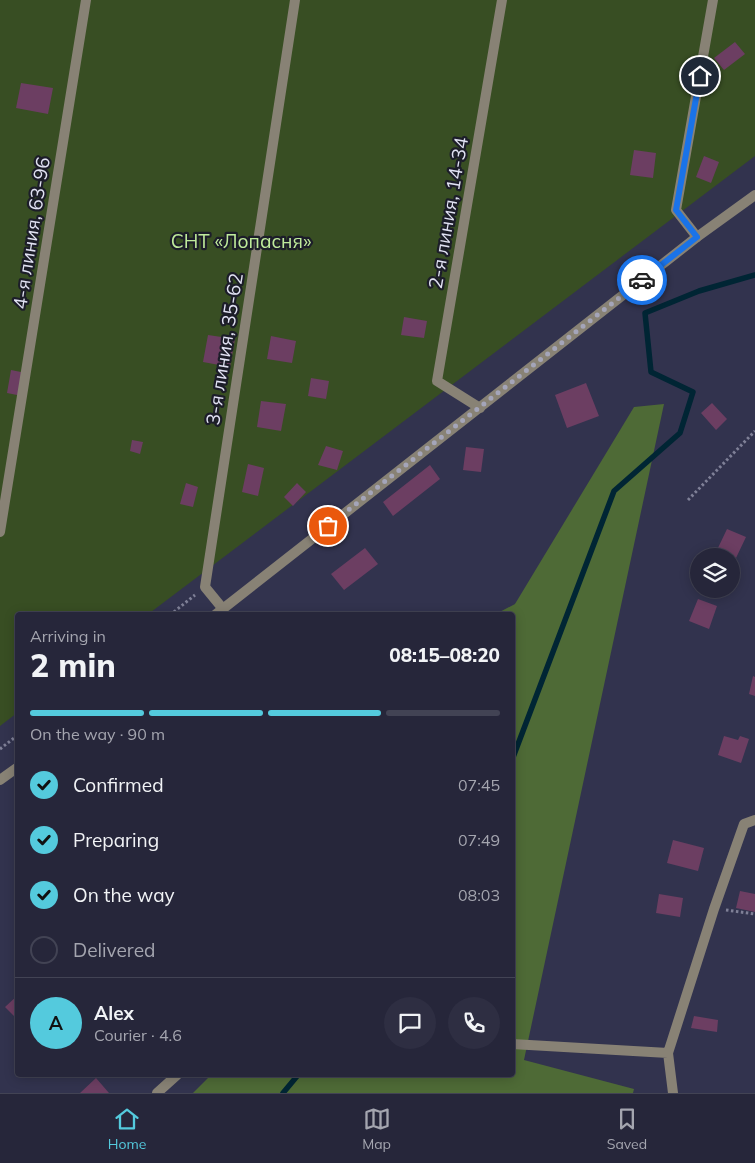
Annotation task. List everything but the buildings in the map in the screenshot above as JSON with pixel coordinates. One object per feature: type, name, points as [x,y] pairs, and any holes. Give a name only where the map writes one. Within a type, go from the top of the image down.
[{"type":"street","name":"4-я линия, 63-96","points":[[0,532],[86,0]]},
{"type":"street","name":"3-я линия, 35-62","points":[[206,587],[295,0]]},
{"type":"street","name":"2-я линия, 14-34","points":[[480,408],[437,381],[502,0]]},
{"type":"street","points":[[697,237],[676,210],[713,0]]},
{"type":"street","points":[[206,587],[219,612],[697,237],[755,195]]},
{"type":"street","points":[[0,780],[15,769]]},
{"type":"street","points":[[673,1093],[668,1053],[714,909],[744,824],[755,820]]},
{"type":"street","points":[[515,1044],[668,1053]]},
{"type":"street","points":[[157,1093],[176,1077]]},
{"type":"path","points":[[688,500],[755,431]]},
{"type":"path","points":[[174,612],[206,587]]},
{"type":"path","points":[[0,749],[15,737]]},
{"type":"path","points":[[714,909],[755,914]]},
{"type":"green space","name":"СНТ «Лопасня»","points":[[0,0],[755,0],[755,156],[151,612],[15,612],[15,715],[0,726]]},
{"type":"green space","points":[[664,404],[524,1060],[634,1089],[633,1093],[193,1093],[209,1077],[515,1077],[515,612],[500,612],[515,604],[634,407]]},
{"type":"waterway","points":[[515,752],[614,491],[680,433],[693,392],[651,372],[645,313],[699,291],[755,275]]},
{"type":"waterway","points":[[283,1093],[296,1077]]},
{"type":"way so far","points":[[328,526],[642,280]]},
{"type":"route","points":[[642,280],[697,237],[676,210],[700,76]]}]
